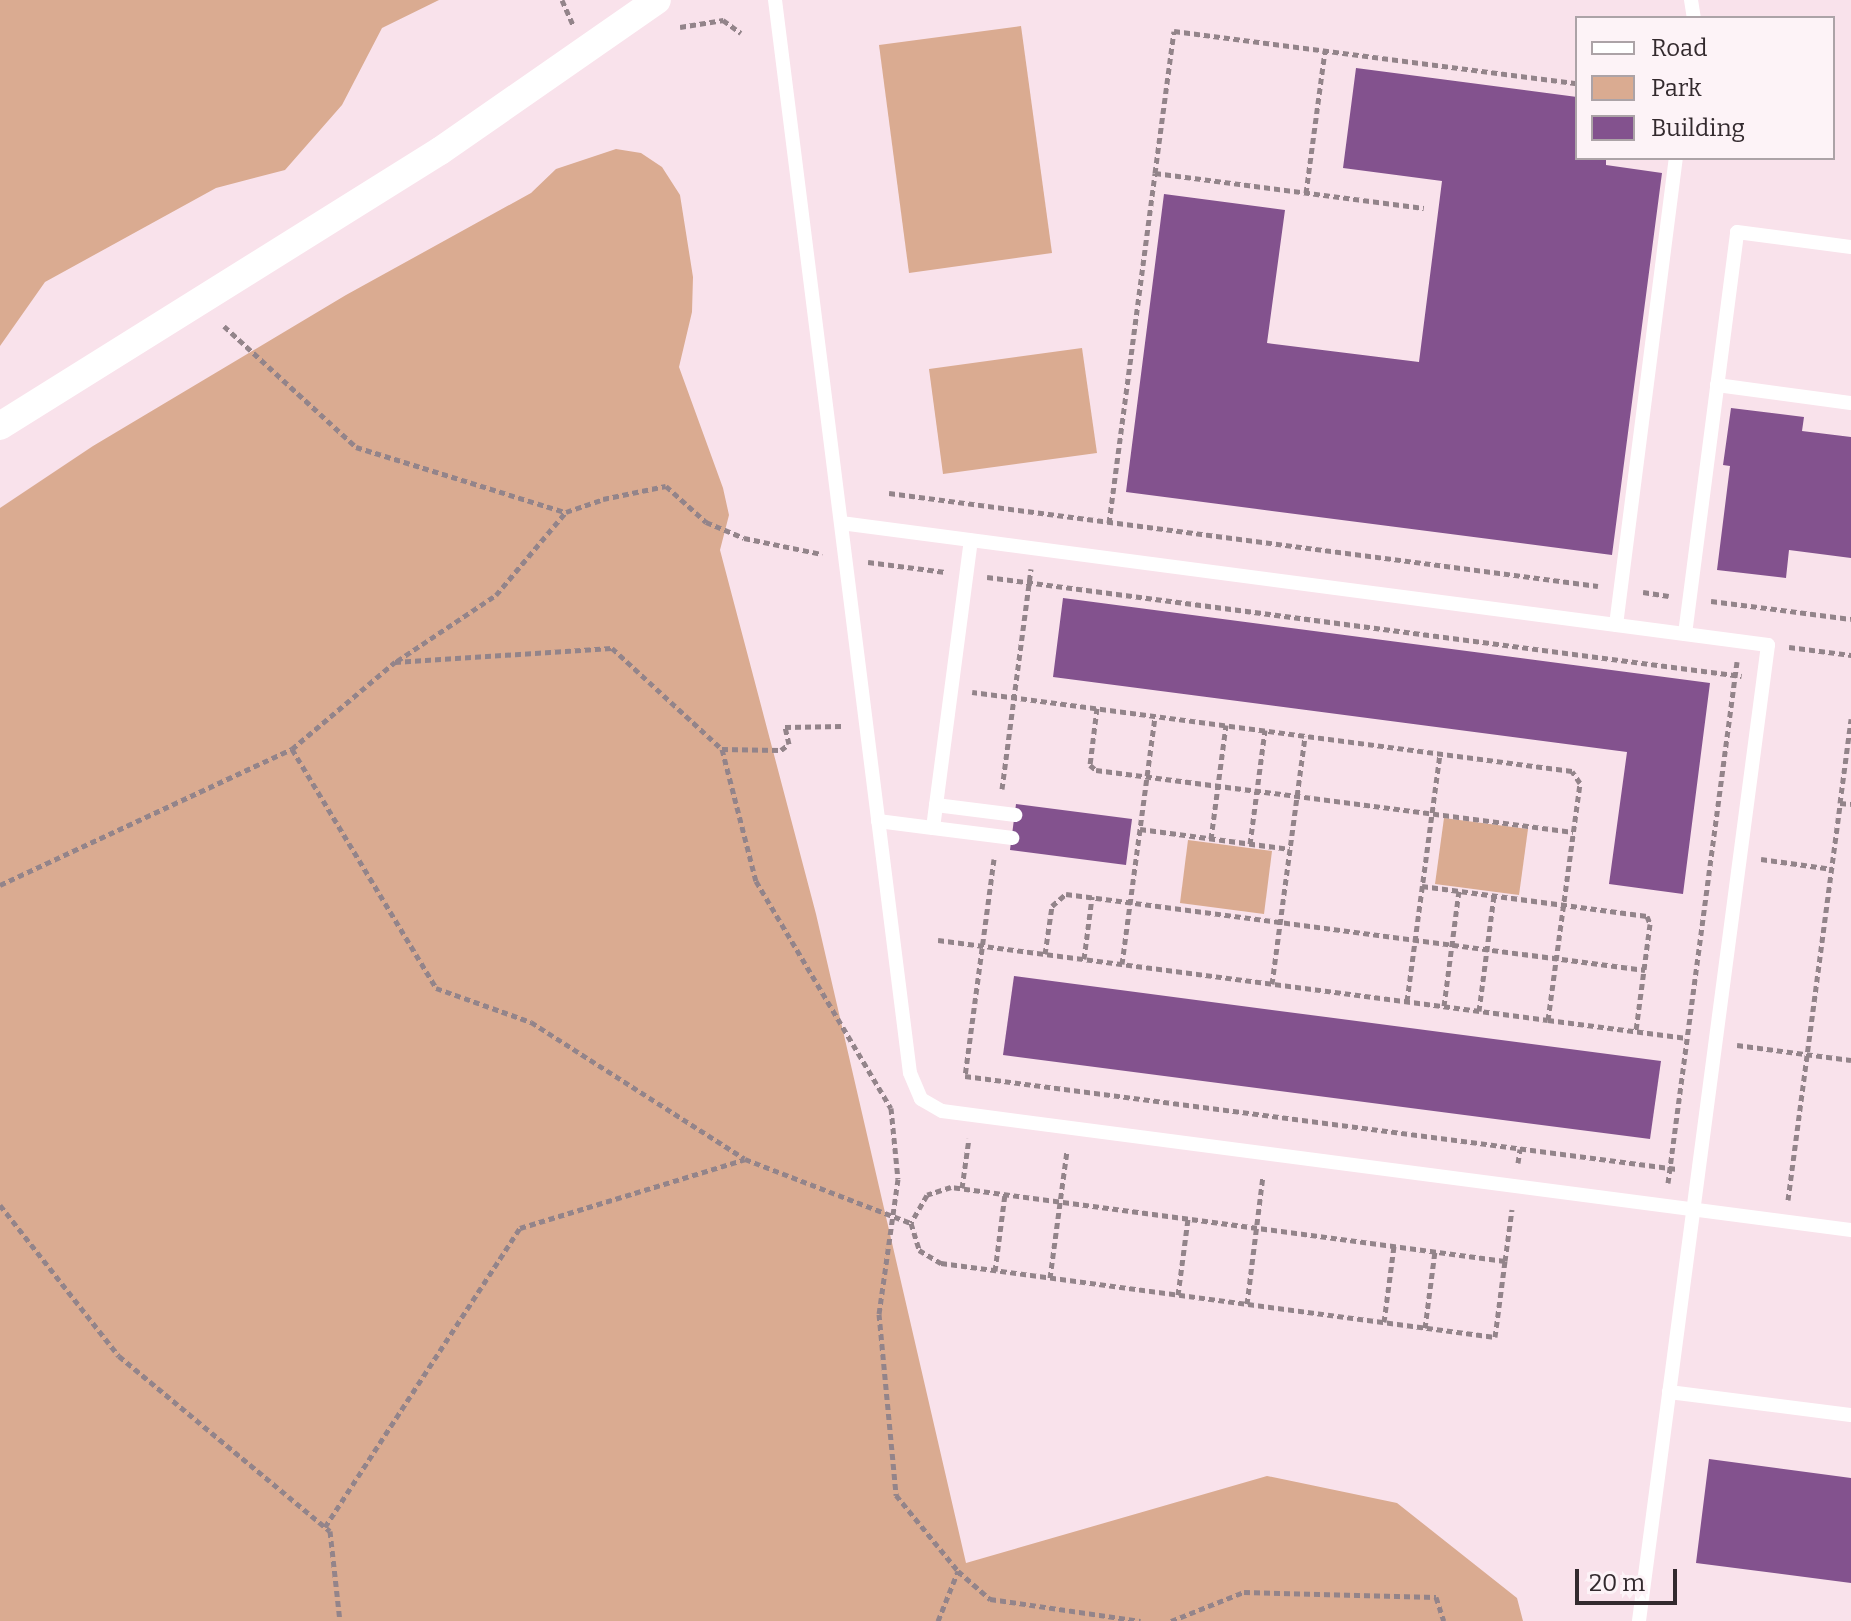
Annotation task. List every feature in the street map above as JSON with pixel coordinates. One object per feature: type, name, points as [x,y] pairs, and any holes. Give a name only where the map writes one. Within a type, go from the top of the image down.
[{"type":"street","points":[[0,426],[440,151],[657,0]]},
{"type":"lane","points":[[775,0],[914,1087],[930,1107],[1851,1230]]},
{"type":"lane","points":[[1616,625],[1676,160]]},
{"type":"lane","points":[[1685,634],[1737,232],[1851,247]]},
{"type":"lane","points":[[1717,385],[1851,403]]},
{"type":"lane","points":[[841,523],[1768,645],[1639,1621]]},
{"type":"lane","points":[[933,828],[971,540]]},
{"type":"lane","points":[[936,805],[1015,815]]},
{"type":"lane","points":[[878,821],[1012,838]]},
{"type":"lane","points":[[1669,1392],[1851,1415]]},
{"type":"path","points":[[680,27],[691,21],[723,20],[741,33]]},
{"type":"path","points":[[1109,523],[1174,31],[1575,83]]},
{"type":"path","points":[[1306,193],[1325,50]]},
{"type":"path","points":[[1155,173],[1424,208]]},
{"type":"path","points":[[224,326],[356,447],[566,512],[666,486],[706,522],[744,538],[845,559],[1763,679]]},
{"type":"path","points":[[889,493],[1851,619]]},
{"type":"path","points":[[0,885],[292,749],[395,662],[496,595],[566,512]]},
{"type":"path","points":[[1665,1205],[1739,641]]},
{"type":"path","points":[[1768,645],[1851,655]]},
{"type":"path","points":[[395,662],[612,648],[722,749],[756,881],[891,1108],[898,1179],[879,1314],[896,1495],[958,1571],[990,1599],[1140,1621]]},
{"type":"path","points":[[951,689],[1572,771],[1580,783],[1548,1020]]},
{"type":"path","points":[[1097,708],[1092,768],[1573,832]]},
{"type":"path","points":[[1122,964],[1155,716]]},
{"type":"path","points":[[1785,1221],[1851,719]]},
{"type":"path","points":[[1211,839],[1226,725]]},
{"type":"path","points":[[722,749],[781,750],[789,744],[785,727],[867,726]]},
{"type":"path","points":[[1250,844],[1265,730]]},
{"type":"path","points":[[1272,984],[1305,736]]},
{"type":"path","points":[[292,749],[436,988],[531,1022],[745,1159],[911,1223]]},
{"type":"path","points":[[1407,1001],[1440,753]]},
{"type":"path","points":[[1840,803],[1851,804]]},
{"type":"path","points":[[1140,829],[1290,849]]},
{"type":"path","points":[[1712,853],[1832,869]]},
{"type":"path","points":[[1422,886],[1647,916],[1645,970],[1636,1031]]},
{"type":"path","points":[[1444,1006],[1459,891]]},
{"type":"path","points":[[1479,1011],[1494,895]]},
{"type":"path","points":[[1084,959],[1092,897]]},
{"type":"path","points":[[1045,954],[1055,898],[1092,897],[1645,970]]},
{"type":"path","points":[[938,940],[1851,1060]]},
{"type":"path","points":[[965,1076],[1698,1172]]},
{"type":"path","points":[[1050,1278],[1075,1091]]},
{"type":"path","points":[[1247,1304],[1271,1116]]},
{"type":"path","points":[[1505,1261],[1005,1194],[939,1190],[921,1202],[911,1223],[919,1250],[932,1261],[1495,1337],[1520,1149]]},
{"type":"path","points":[[325,1527],[520,1228],[745,1159]]},
{"type":"path","points":[[995,1271],[1005,1194]]},
{"type":"path","points":[[0,1205],[119,1356],[325,1527],[340,1621]]},
{"type":"path","points":[[1178,1295],[1188,1219]]},
{"type":"path","points":[[1384,1322],[1394,1246]]},
{"type":"path","points":[[1425,1328],[1435,1251]]},
{"type":"path","points":[[938,1621],[958,1571]]},
{"type":"path","points":[[1171,1621],[1244,1592],[1436,1597],[1444,1621]]},
{"type":"path","points":[[1098,1615],[1108,1621]]},
{"type":"green space","points":[[0,0],[439,0],[382,28],[342,105],[285,170],[216,188],[45,282],[0,346]]},
{"type":"green space","points":[[1021,26],[1052,253],[909,273],[879,45]]},
{"type":"green space","points":[[616,149],[641,153],[662,167],[680,195],[693,277],[692,312],[679,367],[723,488],[729,515],[720,550],[816,914],[966,1563],[1267,1476],[1397,1503],[1517,1598],[1523,1621],[0,1621],[0,508],[93,446],[346,295],[531,193],[556,169]]},
{"type":"green space","points":[[1082,348],[1097,453],[943,474],[929,369]]},
{"type":"green space","points":[[1444,818],[1528,829],[1519,895],[1435,884]]},
{"type":"green space","points":[[1188,840],[1272,851],[1264,914],[1180,903]]},
{"type":"building","points":[[1356,68],[1575,97],[1575,160],[1606,160],[1606,165],[1662,173],[1612,555],[1126,492],[1164,194],[1285,210],[1267,343],[1419,362],[1442,181],[1343,168]]},
{"type":"building","points":[[1731,408],[1804,417],[1802,431],[1851,437],[1851,558],[1789,550],[1786,578],[1717,570],[1730,466],[1723,465]]},
{"type":"building","points":[[1063,598],[1710,683],[1683,894],[1609,884],[1627,752],[1053,677]]},
{"type":"building","points":[[1016,804],[1132,819],[1126,865],[1010,850]]},
{"type":"building","points":[[1014,976],[1661,1061],[1650,1139],[1003,1055]]},
{"type":"building","points":[[1709,1459],[1851,1478],[1851,1583],[1696,1563]]}]
